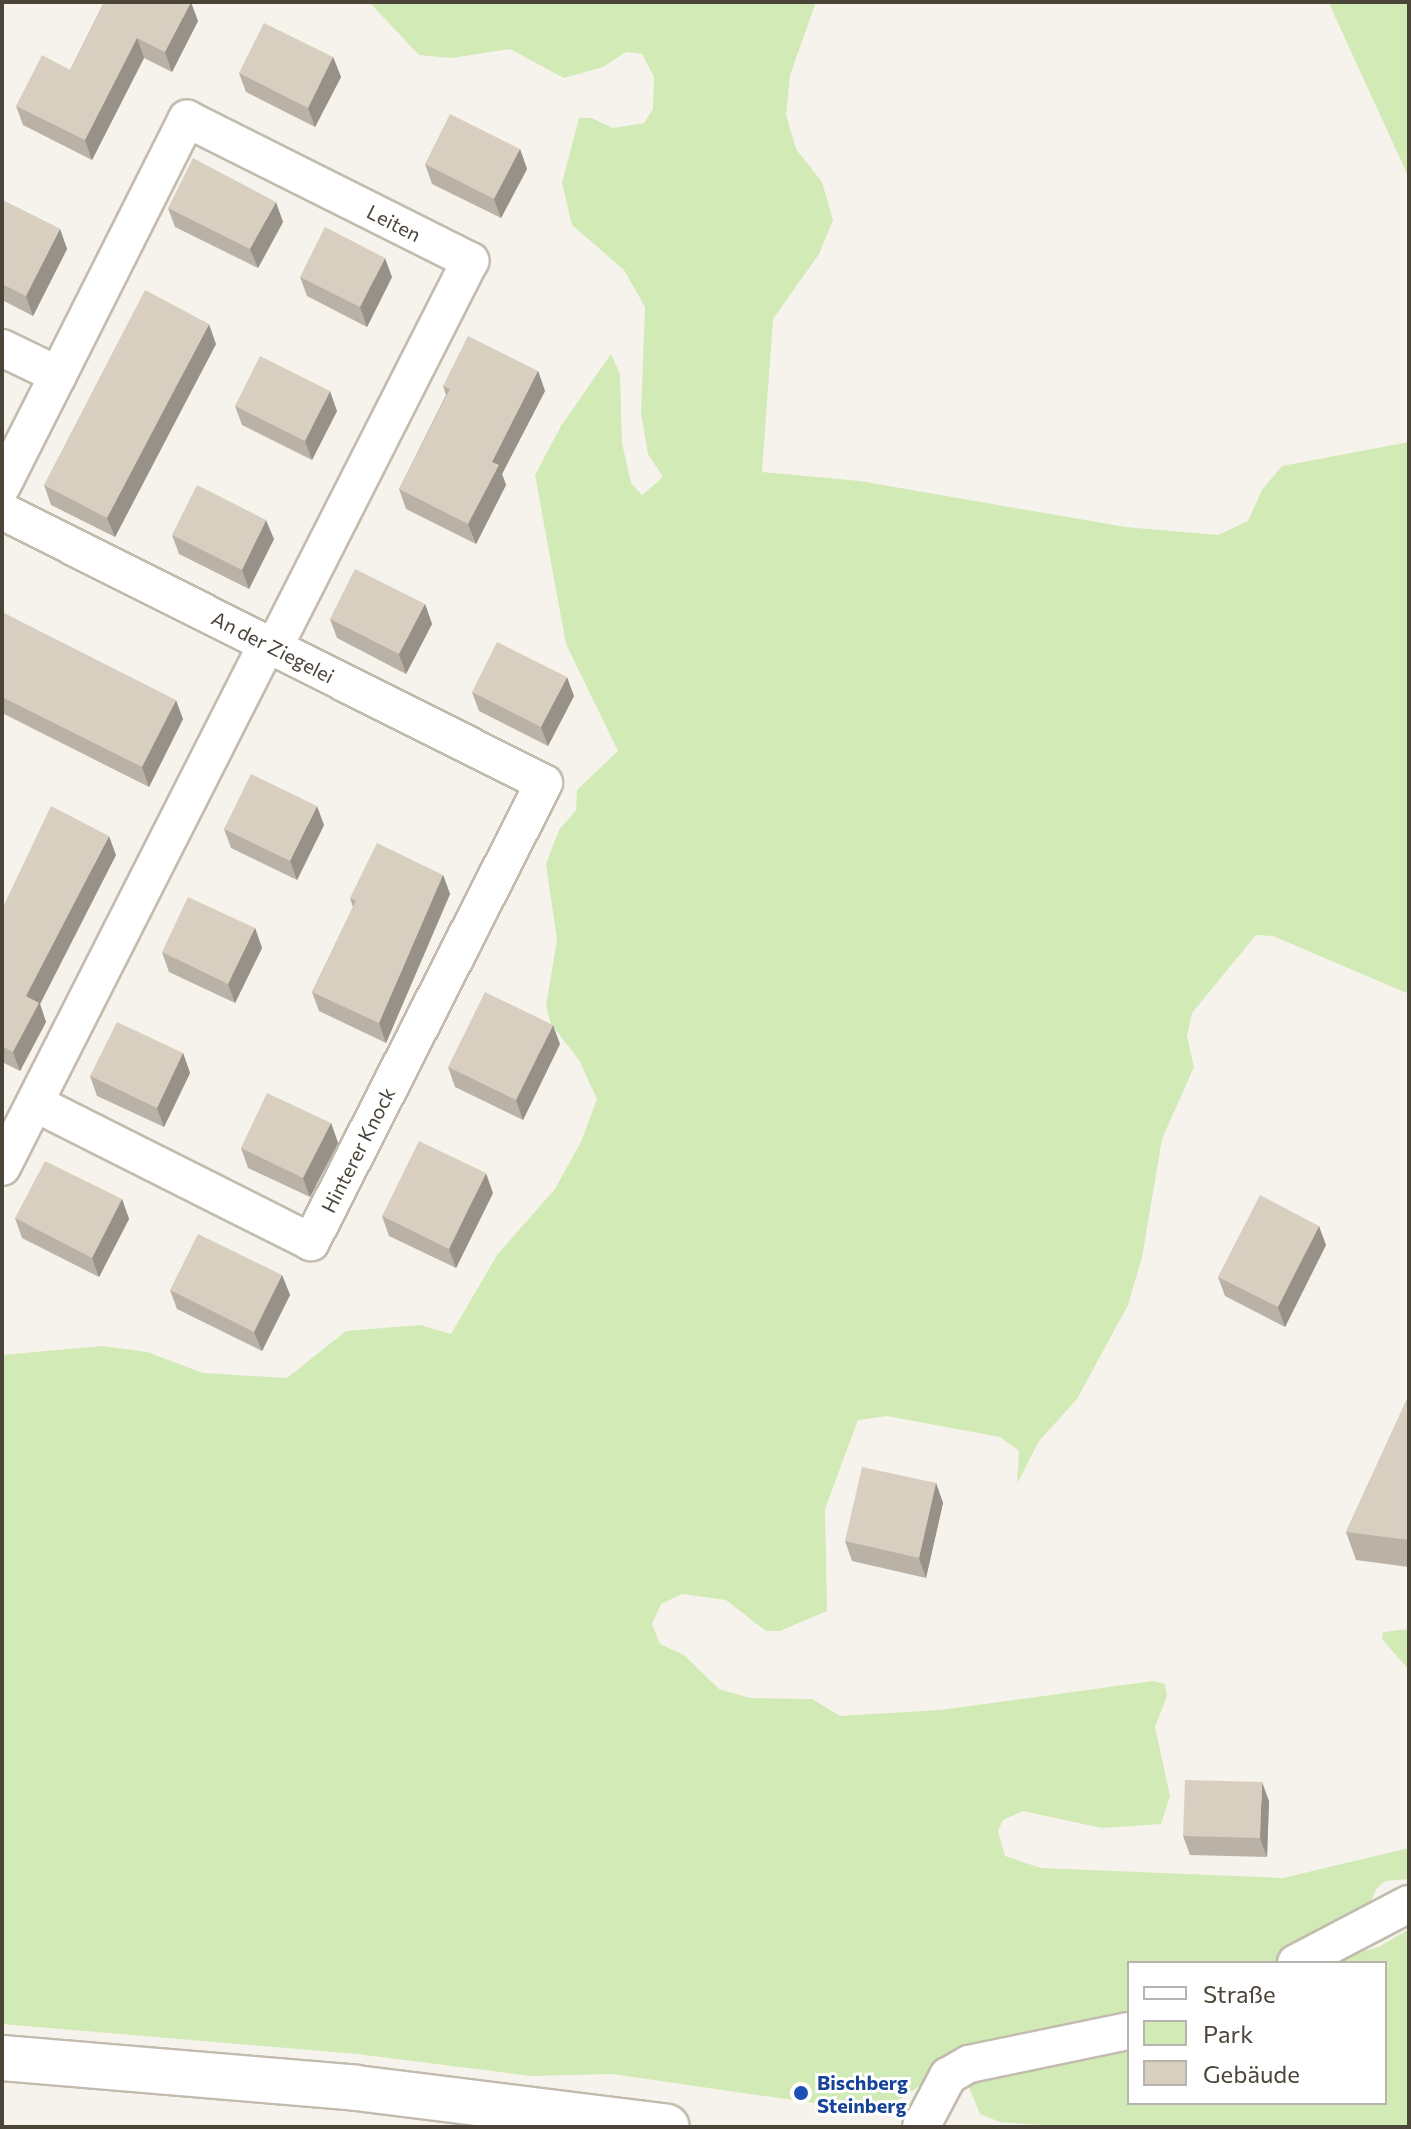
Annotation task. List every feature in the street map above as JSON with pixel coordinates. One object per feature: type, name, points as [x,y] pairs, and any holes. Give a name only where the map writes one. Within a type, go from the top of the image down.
[{"type":"street","name":"Leiten","points":[[58,375],[187,119],[470,261],[270,646]]},
{"type":"street","points":[[2,348],[58,375],[2,486]]},
{"type":"street","name":"An der Ziegelei","points":[[2,511],[544,783]]},
{"type":"street","points":[[2,1167],[270,646]]},
{"type":"street","name":"Hinterer Knock","points":[[35,1103],[311,1242],[544,783]]},
{"type":"street","points":[[1300,1961],[1409,1904]]},
{"type":"street","points":[[921,2127],[948,2076],[969,2064],[1127,2031]]},
{"type":"street","points":[[2,2058],[371,2090],[667,2127]]},
{"type":"green space","points":[[369,2],[816,2],[790,75],[786,115],[796,149],[822,182],[833,220],[819,254],[773,319],[762,472],[860,481],[1125,527],[1218,535],[1248,521],[1262,490],[1282,466],[1409,442],[1409,994],[1273,936],[1256,935],[1192,1013],[1187,1036],[1194,1067],[1162,1139],[1142,1257],[1128,1305],[1077,1399],[1039,1441],[1017,1484],[1019,1451],[1000,1437],[887,1416],[858,1420],[825,1509],[827,1611],[780,1631],[766,1631],[726,1600],[682,1594],[661,1604],[652,1624],[660,1644],[684,1655],[719,1689],[750,1698],[812,1699],[840,1716],[940,1710],[1153,1681],[1165,1684],[1167,1696],[1155,1727],[1170,1796],[1161,1824],[1102,1828],[1023,1811],[1003,1820],[998,1831],[1005,1856],[1041,1868],[1283,1878],[1409,1848],[1409,1879],[1385,1881],[1376,1889],[1349,1955],[1379,1947],[1409,1929],[1409,2127],[1064,2127],[1000,2122],[980,2114],[969,2087],[982,2075],[934,2076],[888,2107],[862,2110],[612,2074],[531,2076],[357,2054],[2,2024],[2,1355],[102,1346],[147,1352],[203,1373],[287,1378],[346,1331],[420,1325],[451,1334],[497,1255],[555,1189],[581,1142],[597,1099],[579,1060],[551,1024],[546,1006],[557,940],[546,864],[559,830],[576,810],[577,790],[618,751],[566,644],[535,475],[561,426],[611,354],[620,374],[622,443],[631,483],[642,495],[663,477],[648,454],[641,413],[645,307],[624,270],[572,225],[562,183],[579,118],[591,118],[613,128],[644,123],[653,109],[654,77],[642,54],[626,52],[603,67],[564,78],[510,49],[451,58],[419,55]]},
{"type":"green space","points":[[1329,2],[1409,2],[1409,178],[1332,10]]},
{"type":"green space","points":[[1409,1629],[1409,1670],[1382,1639],[1383,1632]]},
{"type":"building","points":[[104,2],[191,2],[165,52],[137,38],[85,140],[16,106],[42,55],[70,70]]},
{"type":"building","points":[[264,23],[333,57],[308,108],[239,73]]},
{"type":"building","points":[[450,114],[520,149],[494,199],[425,164]]},
{"type":"building","points":[[193,158],[276,202],[250,249],[168,208]]},
{"type":"building","points":[[2,200],[60,229],[26,296],[2,284]]},
{"type":"building","points":[[325,227],[385,258],[360,307],[300,277]]},
{"type":"building","points":[[145,290],[209,324],[107,518],[44,485]]},
{"type":"building","points":[[468,336],[538,371],[492,462],[499,465],[468,524],[399,489],[450,389],[443,386]]},
{"type":"building","points":[[260,356],[330,391],[305,441],[235,406]]},
{"type":"building","points":[[197,485],[266,520],[242,570],[172,535]]},
{"type":"building","points":[[355,569],[425,604],[399,654],[330,619]]},
{"type":"building","points":[[2,612],[176,700],[142,767],[2,697]]},
{"type":"building","points":[[497,642],[567,677],[541,727],[472,692]]},
{"type":"building","points":[[251,774],[317,806],[290,861],[224,829]]},
{"type":"building","points":[[51,806],[109,836],[26,996],[39,1003],[13,1052],[2,1046],[2,909]]},
{"type":"building","points":[[377,843],[443,875],[379,1023],[312,992],[356,901],[350,898]]},
{"type":"building","points":[[188,897],[255,928],[228,984],[162,952]]},
{"type":"building","points":[[485,992],[553,1025],[516,1100],[448,1067]]},
{"type":"building","points":[[117,1022],[183,1053],[157,1108],[90,1076]]},
{"type":"building","points":[[267,1093],[331,1123],[303,1178],[241,1148]]},
{"type":"building","points":[[419,1141],[486,1173],[449,1249],[382,1216]]},
{"type":"building","points":[[45,1161],[122,1199],[92,1258],[15,1218]]},
{"type":"building","points":[[1260,1195],[1319,1226],[1278,1307],[1218,1277]]},
{"type":"building","points":[[198,1234],[282,1275],[254,1332],[170,1290]]},
{"type":"building","points":[[1409,1395],[1409,1540],[1346,1532]]},
{"type":"building","points":[[862,1467],[936,1483],[919,1558],[845,1541]]},
{"type":"building","points":[[1185,1780],[1262,1782],[1260,1838],[1183,1836]]},
{"type":"place","name":"Bischberg Steinberg","points":[[801,2093]]}]
